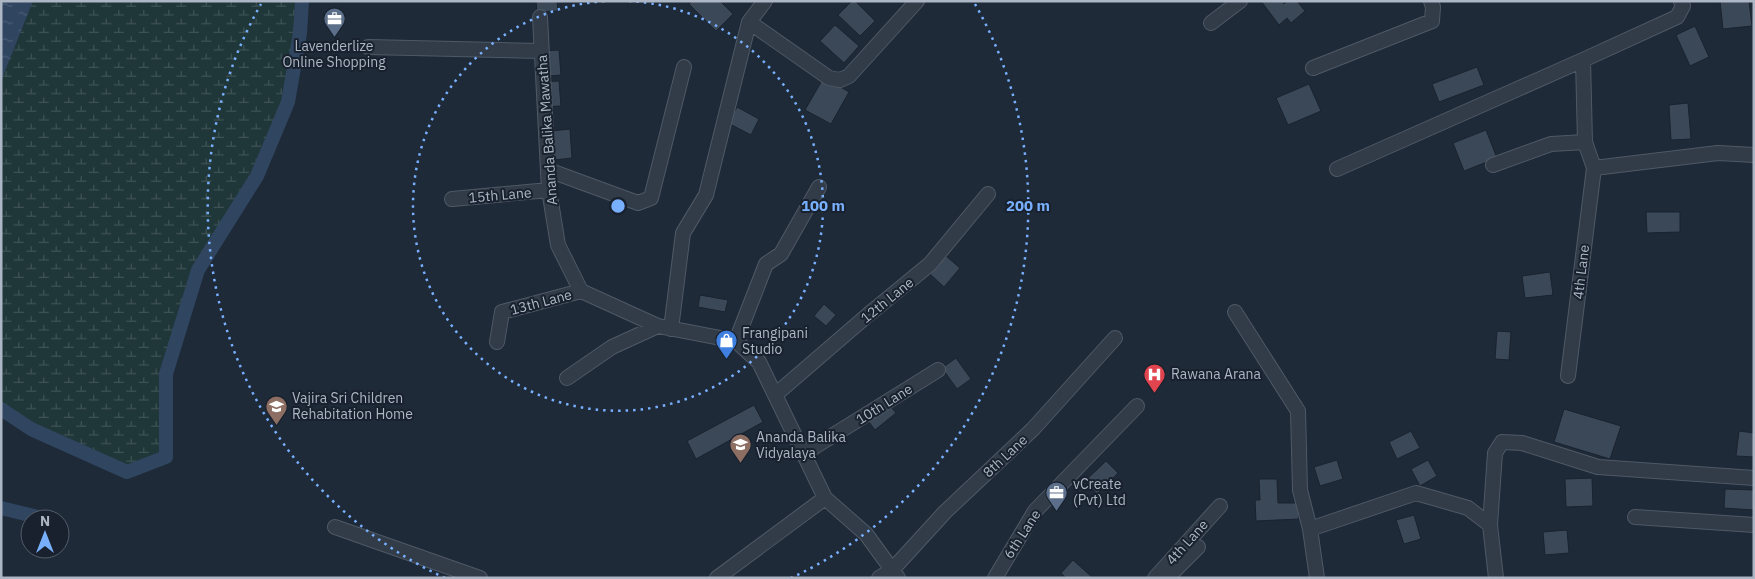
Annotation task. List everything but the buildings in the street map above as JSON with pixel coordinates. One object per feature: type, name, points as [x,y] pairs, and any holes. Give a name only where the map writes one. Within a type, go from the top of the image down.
[{"type":"street","points":[[665,327],[683,233],[706,195],[749,22],[766,1]]},
{"type":"street","points":[[749,22],[829,78],[840,80],[849,76],[917,1]]},
{"type":"street","points":[[1211,23],[1240,1]]},
{"type":"street","points":[[1313,68],[1432,21],[1433,7],[1431,1]]},
{"type":"street","points":[[1337,169],[1583,60],[1677,16],[1683,6],[1681,1]]},
{"type":"street","name":"Ananda Balika Mawatha","points":[[540,17],[549,190],[558,245],[581,291]]},
{"type":"street","points":[[368,47],[541,51]]},
{"type":"street","name":"4th Lane","points":[[1568,376],[1594,168],[1585,142],[1583,60]]},
{"type":"street","points":[[548,170],[638,204],[651,198],[684,67]]},
{"type":"street","points":[[1493,165],[1551,144],[1585,142]]},
{"type":"street","points":[[1594,168],[1718,153],[1754,156]]},
{"type":"street","points":[[736,340],[766,264],[781,254],[819,187]]},
{"type":"street","name":"15th Lane","points":[[452,199],[549,190]]},
{"type":"street","name":"12th Lane","points":[[775,395],[930,264],[988,194]]},
{"type":"street","points":[[581,291],[665,327],[736,340],[759,362],[825,498],[866,534],[895,574]]},
{"type":"street","name":"13th Lane","points":[[497,342],[502,312],[581,291]]},
{"type":"street","points":[[1235,312],[1298,411],[1300,490],[1310,529],[1317,578]]},
{"type":"street","points":[[567,378],[612,347],[665,327]]},
{"type":"street","name":"8th Lane","points":[[879,578],[895,574],[945,512],[1034,429],[1115,338]]},
{"type":"street","name":"10th Lane","points":[[803,454],[938,370]]},
{"type":"street","name":"6th Lane","points":[[995,578],[1035,511],[1137,406]]},
{"type":"street","points":[[1496,578],[1490,525],[1495,453],[1502,442],[1522,442],[1598,467],[1754,478]]},
{"type":"street","points":[[1310,529],[1416,493],[1468,508],[1490,525]]},
{"type":"street","points":[[717,578],[825,498]]},
{"type":"street","name":"4th Lane","points":[[1155,578],[1220,506]]},
{"type":"street","points":[[1635,517],[1754,525]]},
{"type":"street","points":[[335,527],[480,578]]},
{"type":"street","points":[[1167,578],[1198,547]]},
{"type":"green space","points":[[33,1],[302,1],[300,33],[288,102],[257,176],[198,270],[166,374],[166,457],[127,472],[31,429],[1,409],[1,81]]},
{"type":"water","points":[[1,1],[33,1],[1,81]]},
{"type":"waterway","points":[[1,409],[31,429],[127,472],[166,457],[166,374],[198,270],[257,176],[288,102],[300,33],[302,1]]},
{"type":"waterway","points":[[1,508],[20,513]]},
{"type":"place","name":"Lavenderlize Online Shopping","points":[[334,37]]},
{"type":"place","name":"Frangipani Studio","points":[[726,360]]},
{"type":"place","name":"Rawana Arana","points":[[1155,393]]},
{"type":"place","name":"Vajira Sri Children Rehabitation Home","points":[[276,425]]},
{"type":"place","name":"Ananda Balika Vidyalaya","points":[[740,464]]},
{"type":"place","name":"vCreate (Pvt) Ltd","points":[[1057,511]]}]
